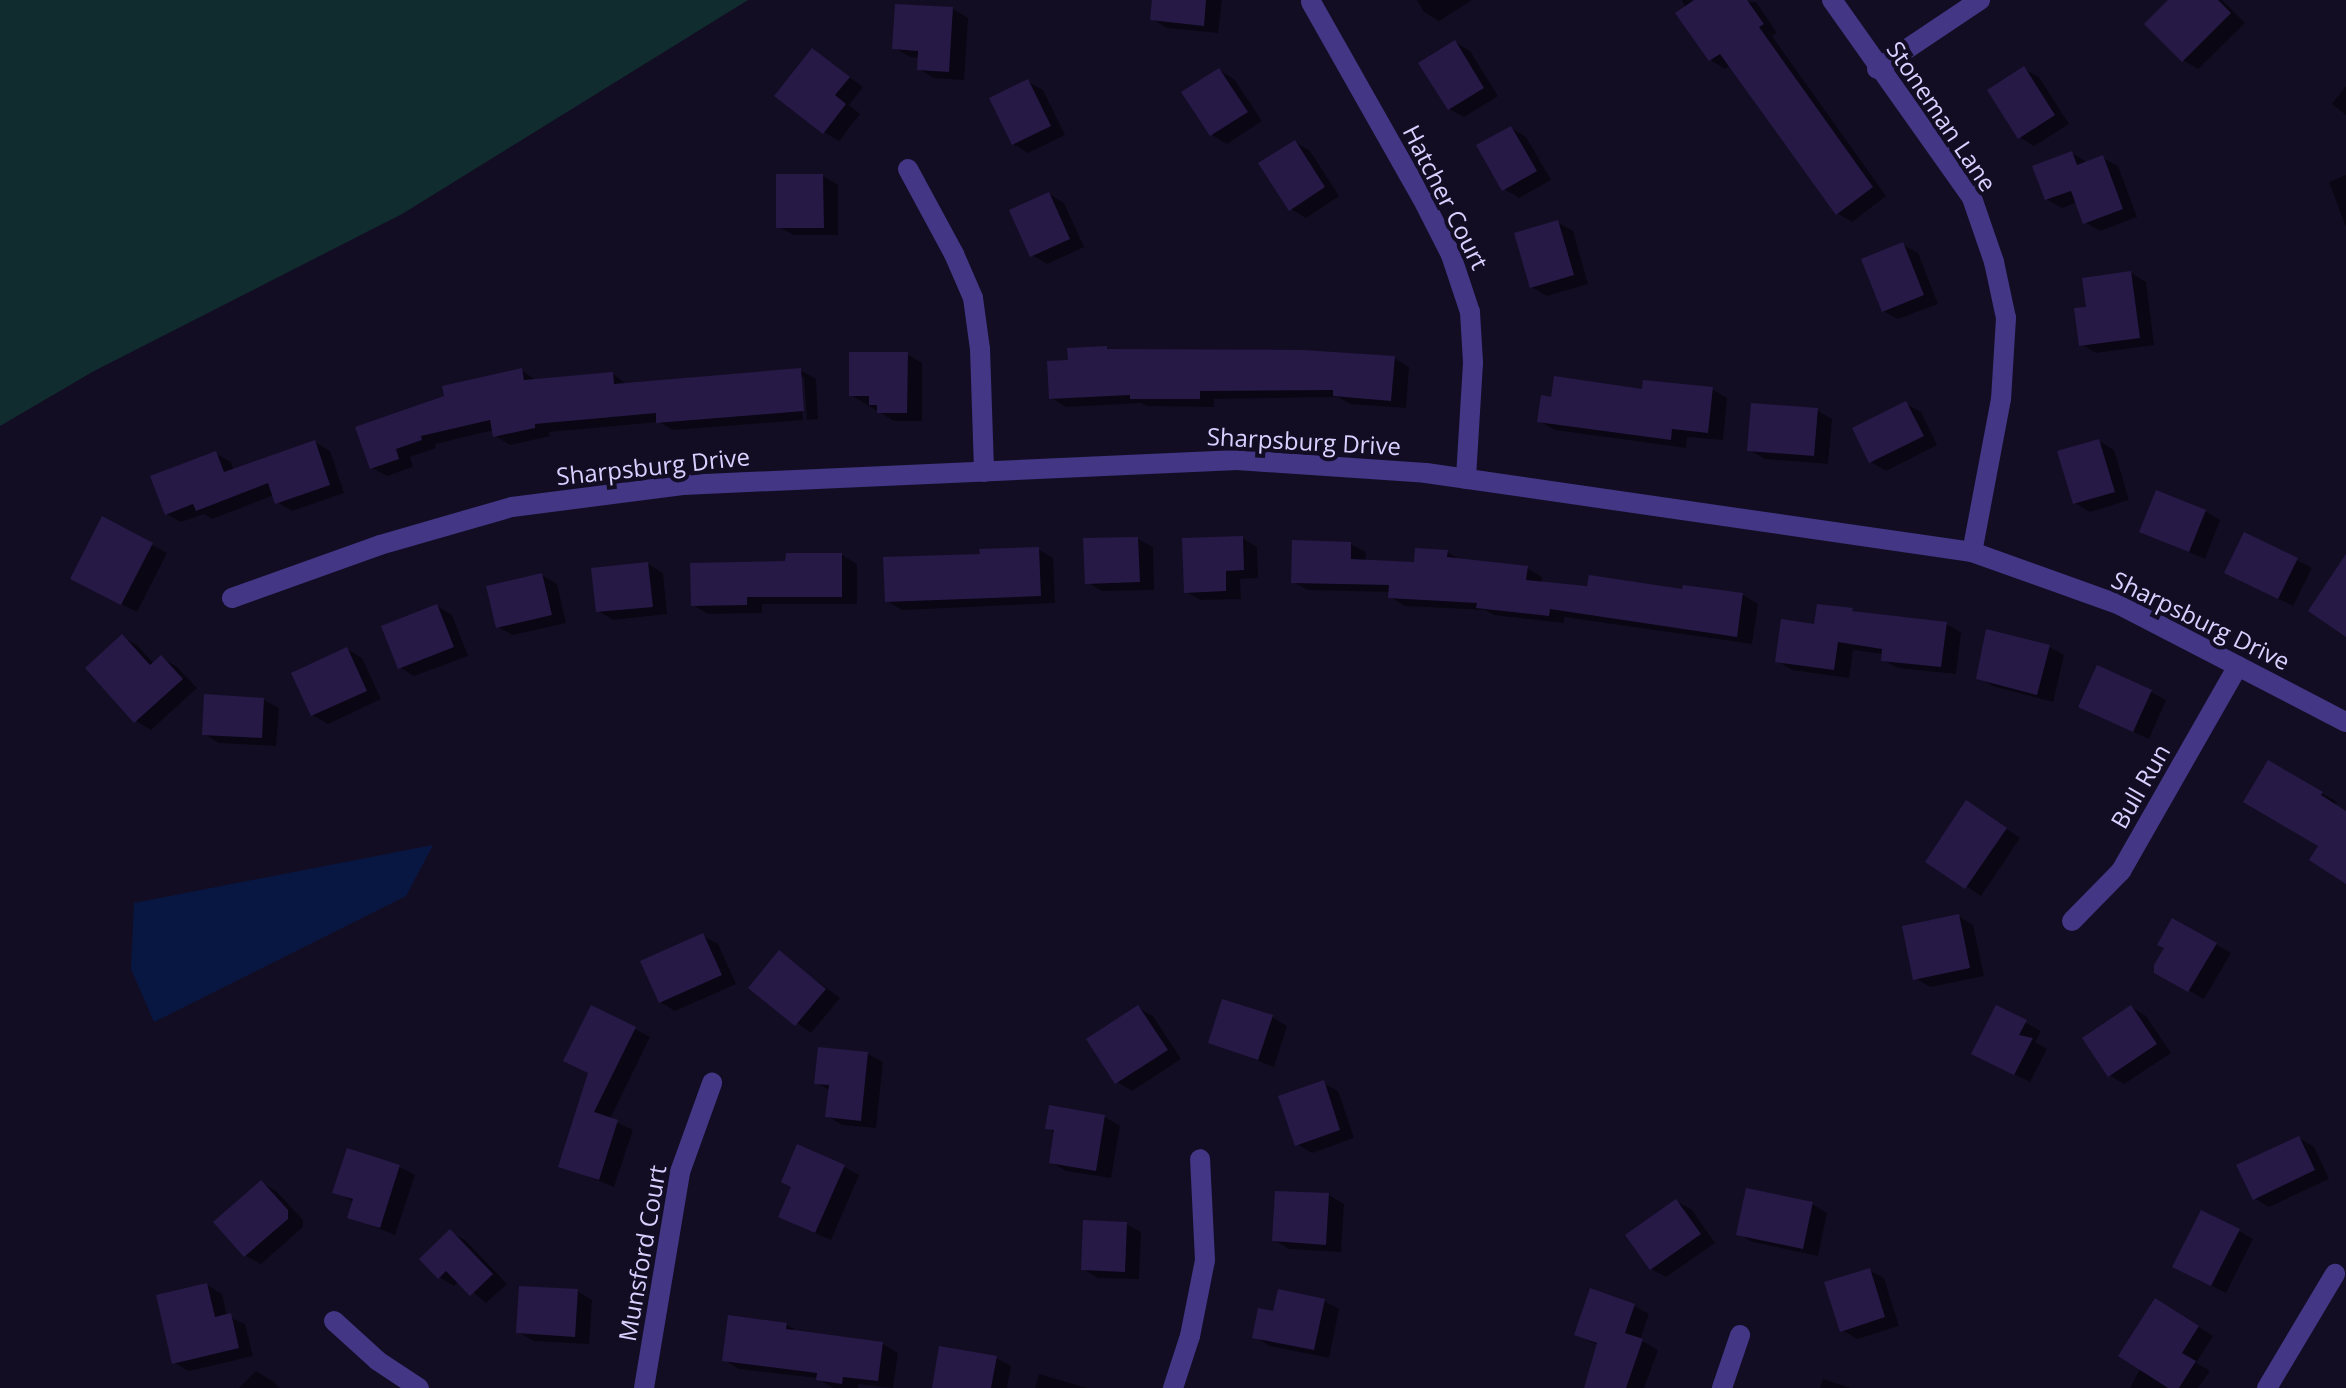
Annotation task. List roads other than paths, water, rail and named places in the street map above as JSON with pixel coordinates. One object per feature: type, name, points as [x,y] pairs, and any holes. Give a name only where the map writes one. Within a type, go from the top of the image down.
[{"type":"street","name":"Stoneman Lane","points":[[1832,0],[1877,69],[1972,198],[1994,262],[2006,318],[2001,399],[1972,552]]},
{"type":"street","points":[[1877,69],[1980,0]]},
{"type":"street","name":"Hatcher Court","points":[[1311,2],[1430,212],[1451,255],[1470,312],[1473,363],[1466,479]]},
{"type":"street","points":[[908,169],[954,254],[973,298],[980,349],[984,472]]},
{"type":"street","name":"Sharpsburg Drive","points":[[232,598],[380,545],[512,507],[683,485],[1237,460],[1426,473],[1972,552],[2120,605],[2346,722]]},
{"type":"street","name":"Bull Run","points":[[2072,921],[2121,871],[2238,666]]},
{"type":"street","name":"Munsford Court","points":[[644,1388],[680,1172],[712,1083]]},
{"type":"street","points":[[1173,1388],[1190,1336],[1205,1260],[1200,1159]]},
{"type":"street","points":[[2267,1388],[2335,1274]]},
{"type":"street","points":[[334,1321],[378,1361],[419,1388]]},
{"type":"street","points":[[1722,1388],[1740,1335]]},
{"type":"water","points":[[433,845],[406,896],[154,1022],[131,969],[134,903]]}]
